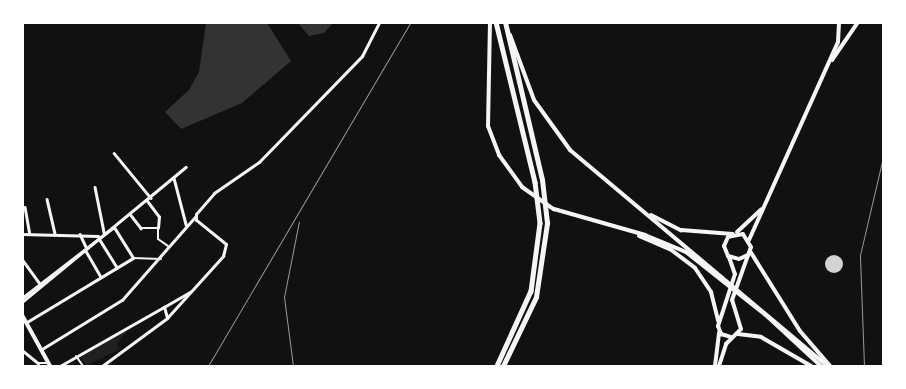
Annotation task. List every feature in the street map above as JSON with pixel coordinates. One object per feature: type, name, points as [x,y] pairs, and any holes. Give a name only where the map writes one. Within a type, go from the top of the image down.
[{"type":"highway","points":[[496,22],[536,182],[540,224],[531,291],[503,366]]},
{"type":"highway","points":[[497,366],[505,357],[536,297],[547,223],[542,180],[505,22]]},
{"type":"main road","points":[[102,366],[167,318],[195,289],[226,252],[226,244],[195,217],[214,193],[264,158],[362,56],[379,22]]},
{"type":"main road","points":[[490,22],[488,126],[506,168],[529,193],[554,209],[651,240],[690,262],[708,285],[718,321],[715,366]]},
{"type":"main road","points":[[505,22],[528,88],[543,116],[570,150],[614,189],[729,282],[822,366]]},
{"type":"main road","points":[[829,366],[800,331],[751,259],[749,240],[825,73],[840,28],[839,22]]},
{"type":"main road","points":[[825,73],[858,22]]},
{"type":"main road","points":[[840,28],[850,34]]},
{"type":"main road","points":[[614,189],[667,225],[716,236],[734,233],[749,240]]},
{"type":"main road","points":[[718,321],[735,274],[724,242],[752,221],[771,194]]},
{"type":"main road","points":[[590,221],[667,243],[729,282]]},
{"type":"main road","points":[[727,255],[739,260],[749,252]]},
{"type":"main road","points":[[719,366],[724,347],[742,326],[732,300],[749,252]]},
{"type":"main road","points":[[739,291],[829,366]]},
{"type":"main road","points":[[22,315],[49,365]]},
{"type":"main road","points":[[721,316],[738,317]]},
{"type":"main road","points":[[718,328],[725,336],[761,337],[811,366]]},
{"type":"street","points":[[114,153],[151,198]]},
{"type":"street","points":[[22,302],[100,240],[186,167]]},
{"type":"street","points":[[174,178],[186,224]]},
{"type":"street","points":[[95,187],[104,232]]},
{"type":"street","points":[[47,199],[55,234]]},
{"type":"street","points":[[147,201],[159,217],[158,239],[168,246]]},
{"type":"street","points":[[25,207],[30,234]]},
{"type":"street","points":[[130,214],[141,228],[158,228]]},
{"type":"street","points":[[42,350],[114,307],[161,258],[186,224],[195,217]]},
{"type":"street","points":[[22,298],[104,232],[114,227]]},
{"type":"street","points":[[114,227],[133,258]]},
{"type":"street","points":[[22,234],[80,234],[99,236]]},
{"type":"street","points":[[80,234],[86,247]]},
{"type":"street","points":[[100,240],[117,267]]},
{"type":"street","points":[[86,251],[101,277]]},
{"type":"street","points":[[27,322],[133,258],[161,258]]},
{"type":"street","points":[[22,259],[40,284]]},
{"type":"street","points":[[60,366],[195,289]]},
{"type":"street","points":[[164,307],[167,318]]},
{"type":"street","points":[[22,350],[38,363],[49,365]]},
{"type":"street","points":[[76,356],[83,366]]},
{"type":"shaded area","points":[[206,23],[267,23],[291,61],[242,103],[181,129],[165,112],[189,90],[199,72]]},
{"type":"shaded area","points":[[298,23],[333,23],[324,33],[309,36]]},
{"type":"shaded area","points":[[129,328],[117,344],[120,349],[86,366],[81,357]]},
{"type":"building","points":[[834,255],[840,258],[843,264],[840,270],[834,273],[828,270],[825,264],[828,258]]},
{"type":"railway","points":[[208,366],[411,22]]},
{"type":"railway","points":[[864,366],[860,255],[884,153]]},
{"type":"railway","points":[[293,366],[284,297],[299,221]]}]
